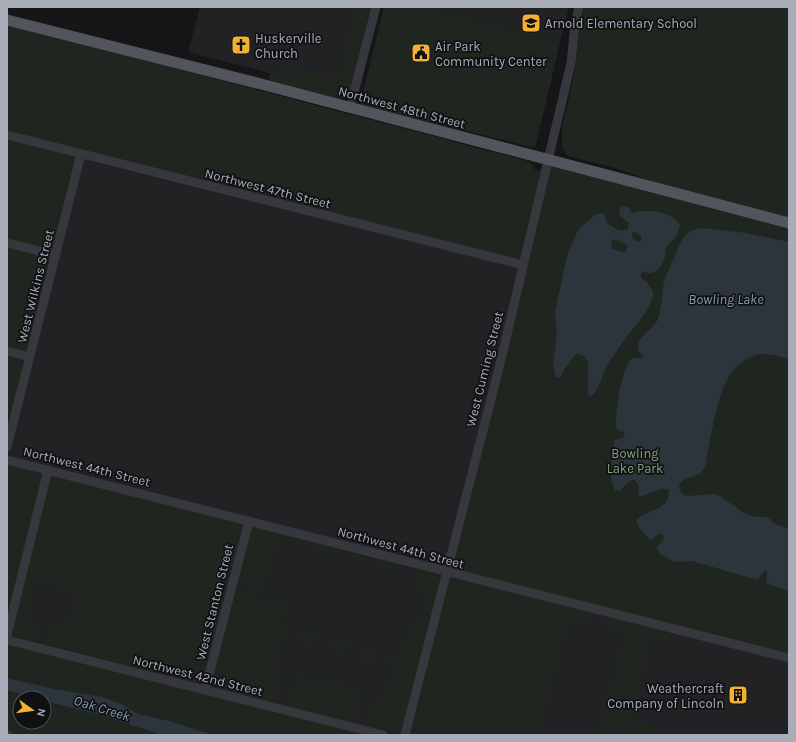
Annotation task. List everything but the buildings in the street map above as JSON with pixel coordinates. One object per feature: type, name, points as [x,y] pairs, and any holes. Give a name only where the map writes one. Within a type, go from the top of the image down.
[{"type":"main road","name":"Northwest 48th Street","points":[[7,20],[789,223]]},
{"type":"street","points":[[350,108],[376,7]]},
{"type":"street","name":"West Cuming Street","points":[[405,735],[499,368],[522,265],[571,62],[574,30],[579,7]]},
{"type":"street","name":"Northwest 47th Street","points":[[7,135],[522,265]]},
{"type":"street","name":"West Wilkins Street","points":[[7,447],[81,154]]},
{"type":"street","points":[[7,243],[56,255]]},
{"type":"street","points":[[7,351],[30,356]]},
{"type":"street","name":"Northwest 44th Street","points":[[7,460],[789,658]]},
{"type":"street","points":[[7,635],[48,470]]},
{"type":"street","name":"West Stanton Street","points":[[205,690],[249,521]]},
{"type":"street","name":"Northwest 42nd Street","points":[[7,640],[383,735]]},
{"type":"shaded area","points":[[200,7],[365,7],[344,92],[188,52]]},
{"type":"shaded area","name":"Arnold Elementary School","points":[[431,7],[569,7],[561,39]]},
{"type":"shaded area","points":[[7,31],[789,235],[789,735],[7,735]]},
{"type":"green space","points":[[357,7],[372,7],[350,93],[341,99],[273,82],[269,79],[271,72],[278,68],[287,67],[310,70],[338,78],[348,39],[346,38],[353,10],[356,10]]},
{"type":"green space","points":[[384,7],[431,7],[561,39],[535,148],[360,105]]},
{"type":"green space","points":[[584,7],[789,7],[789,218],[660,184],[616,168],[568,156],[565,153],[562,146],[562,128],[575,71],[578,41]]},
{"type":"green space","points":[[7,24],[527,161],[533,168],[535,179],[521,252],[516,257],[508,258],[7,130]]},
{"type":"green space","points":[[7,137],[73,156],[75,160],[55,246],[51,249],[7,240]]},
{"type":"green space","name":"Bowling Lake Park","points":[[548,160],[789,223],[789,658],[447,572]]},
{"type":"green space","points":[[7,245],[47,256],[51,263],[30,347],[22,351],[7,348]]},
{"type":"green space","points":[[7,353],[23,358],[25,361],[7,433]]},
{"type":"green space","points":[[7,463],[37,471],[42,479],[7,626]]},
{"type":"green space","points":[[58,477],[240,522],[243,528],[205,678],[197,682],[187,682],[173,676],[170,673],[170,668],[164,667],[159,672],[151,672],[45,645],[44,640],[49,626],[51,625],[66,629],[75,592],[36,581],[26,618],[44,623],[42,635],[37,643],[18,638],[14,635],[12,627],[47,493],[51,481]]},
{"type":"green space","points":[[256,527],[283,533],[284,536],[279,553],[274,552],[264,590],[245,587],[239,583],[238,580],[251,530]]},
{"type":"green space","points":[[295,536],[346,550],[346,554],[343,556],[293,544],[292,539]]},
{"type":"green space","points":[[354,552],[363,555],[364,562],[352,557]]},
{"type":"green space","points":[[379,557],[402,564],[403,568],[400,571],[377,565]]},
{"type":"green space","points":[[291,566],[295,567],[290,585],[287,584]]},
{"type":"green space","points":[[413,567],[433,573],[440,582],[404,724],[403,723],[401,728],[395,731],[386,731],[371,727],[368,717],[375,696],[378,694],[385,695],[391,669],[387,666],[390,653],[401,656],[408,627],[417,629],[425,597],[418,593],[420,585],[413,582],[412,585],[408,584],[408,580],[414,582],[416,574],[410,573]]},
{"type":"green space","points":[[464,581],[492,586],[497,591],[503,589],[582,609],[592,618],[594,626],[569,620],[540,735],[410,735],[416,711],[420,707],[421,703],[419,702],[421,693],[445,598],[448,591],[454,584]]},
{"type":"green space","points":[[241,592],[282,603],[284,594],[288,596],[282,622],[290,624],[286,642],[280,641],[275,667],[282,671],[282,678],[279,691],[275,699],[272,701],[222,690],[217,687],[213,678],[234,595]]},
{"type":"green space","points":[[612,619],[625,620],[653,626],[667,633],[671,637],[670,642],[659,640],[651,643],[632,719],[653,726],[654,730],[649,735],[599,735],[623,635],[600,628]]},
{"type":"green space","points":[[301,628],[320,633],[317,643],[309,647],[302,645],[299,640]]},
{"type":"green space","points":[[331,636],[350,641],[348,649],[343,654],[336,655],[331,651],[329,644]]},
{"type":"green space","points":[[7,643],[274,711],[277,714],[299,720],[301,718],[352,731],[361,735],[217,735],[203,732],[169,721],[138,714],[121,704],[103,697],[59,690],[7,678]]},
{"type":"green space","points":[[361,644],[379,648],[376,660],[369,663],[361,660],[358,653]]},
{"type":"green space","points":[[300,675],[356,687],[362,694],[356,717],[345,722],[294,709],[290,705],[288,698],[294,678]]},
{"type":"green space","points":[[7,690],[12,691],[12,730],[52,730],[52,703],[101,715],[163,735],[23,735],[7,731]]},
{"type":"water","name":"Bowling Lake","points":[[623,206],[628,207],[632,213],[645,211],[658,212],[671,216],[680,225],[676,235],[665,249],[666,252],[664,260],[659,268],[649,273],[643,271],[640,275],[653,291],[652,299],[645,313],[610,361],[596,390],[591,396],[589,396],[588,362],[584,356],[576,354],[560,378],[556,377],[553,365],[557,334],[555,311],[568,252],[577,232],[595,215],[602,213],[611,226],[619,230],[627,230],[629,223],[620,216],[619,210]],"holes":[[[634,232],[642,237],[639,242],[633,238],[632,233]],[[615,239],[627,245],[628,247],[626,251],[623,252],[612,249],[611,241]]]},
{"type":"water","name":"Bowling Lake","points":[[702,228],[746,233],[789,242],[789,359],[761,354],[741,362],[732,372],[725,383],[720,396],[707,451],[705,467],[699,474],[681,482],[679,486],[680,491],[683,495],[687,496],[718,495],[746,514],[756,517],[767,517],[777,525],[788,528],[789,591],[766,583],[767,572],[765,570],[758,579],[754,579],[692,561],[674,562],[659,553],[657,548],[663,540],[664,535],[659,534],[651,540],[640,529],[636,520],[662,506],[668,497],[668,489],[661,489],[640,497],[638,494],[639,486],[634,480],[629,481],[620,491],[615,490],[613,485],[612,466],[614,442],[615,440],[623,438],[625,434],[616,428],[618,402],[624,372],[632,358],[641,358],[643,356],[638,351],[639,341],[658,319],[664,282],[681,242],[688,232]]},
{"type":"water","name":"Oak Creek","points":[[7,678],[59,690],[103,697],[121,704],[138,714],[217,735],[159,734],[101,715],[52,703],[52,690],[12,690],[12,691],[7,690]]},
{"type":"place","name":"Arnold Elementary School","points":[[531,23]]},
{"type":"place","name":"Huskerville Church","points":[[241,45]]},
{"type":"place","name":"Air Park Community Center","points":[[421,53]]},
{"type":"place","name":"Weathercraft Company of Lincoln","points":[[738,695]]}]
